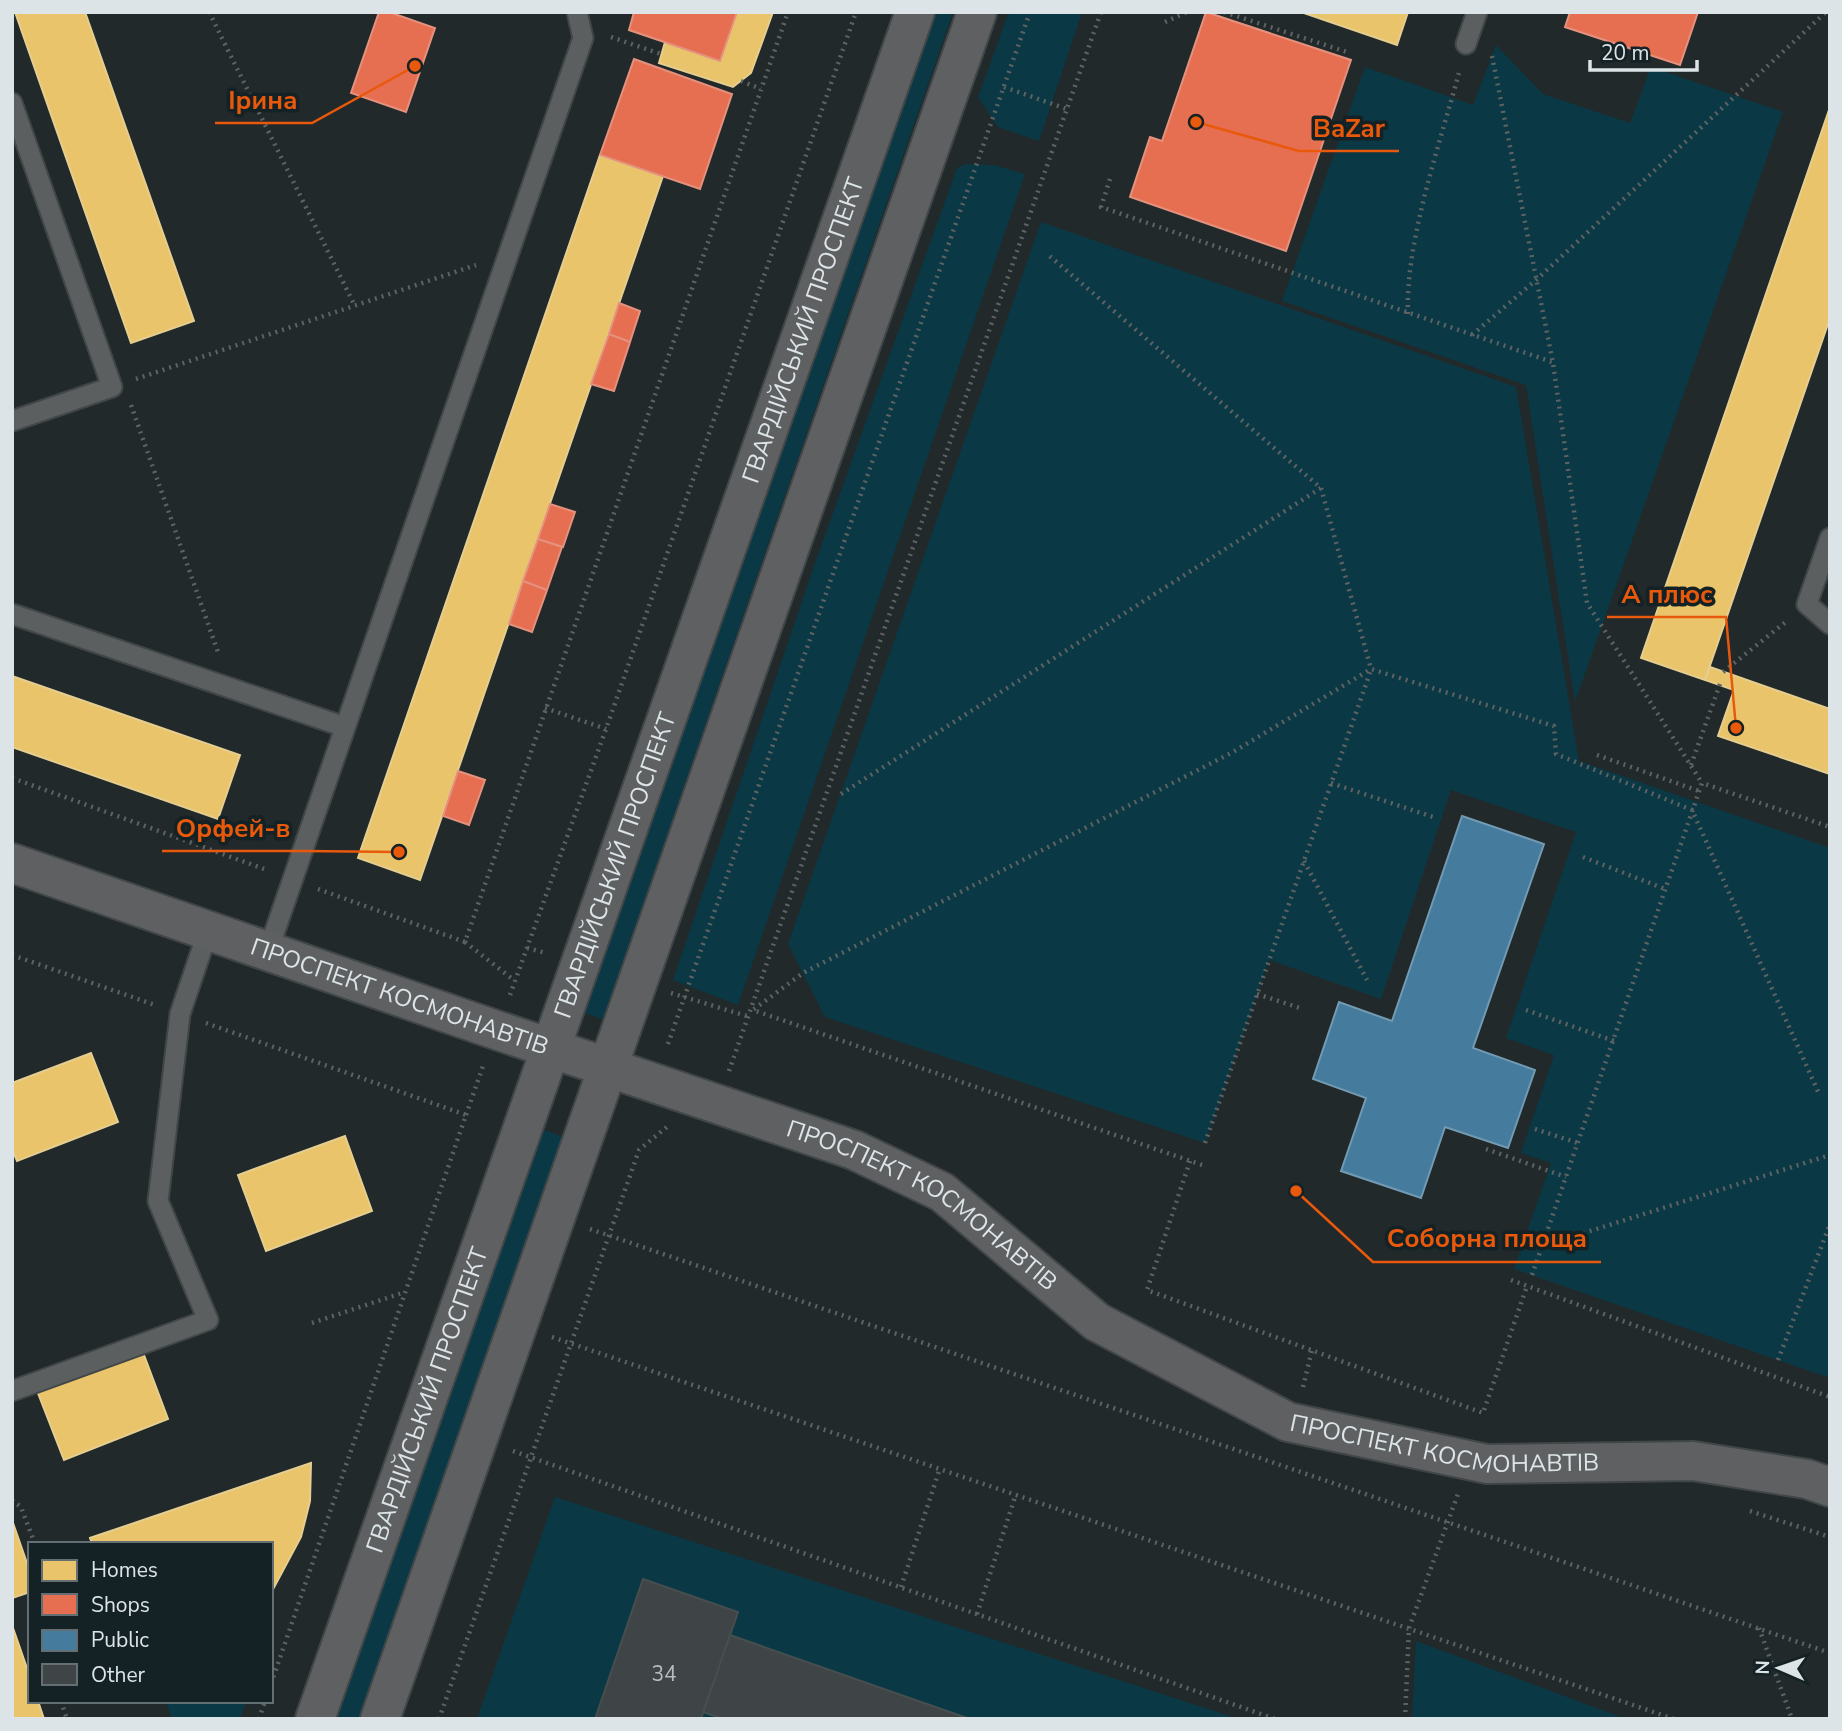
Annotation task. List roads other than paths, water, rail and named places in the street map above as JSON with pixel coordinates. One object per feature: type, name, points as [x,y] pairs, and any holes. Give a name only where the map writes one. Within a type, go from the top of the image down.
[{"type":"main road","name":"ГВАРДІЙСЬКИЙ ПРОСПЕКТ","points":[[315,1719],[915,12]]},
{"type":"main road","points":[[380,1719],[977,12]]},
{"type":"main road","name":"ПРОСПЕКТ КОСМОНАВТІВ","points":[[12,863],[854,1150],[942,1192],[1097,1322],[1287,1422],[1487,1464],[1693,1461],[1807,1479],[1830,1487]]},
{"type":"lane","points":[[1466,44],[1477,12]]},
{"type":"lane","points":[[268,951],[583,38],[578,20]]},
{"type":"lane","points":[[12,103],[117,385],[12,421]]},
{"type":"lane","points":[[1830,538],[1807,604],[1830,624]]},
{"type":"lane","points":[[12,614],[345,727]]},
{"type":"lane","points":[[12,1391],[208,1320],[158,1201],[180,1014],[208,931]]},
{"type":"place","name":"Ірина","points":[[415,66]]},
{"type":"place","name":"BaZar","points":[[1196,122]]},
{"type":"place","name":"А плюс","points":[[1736,728]]},
{"type":"place","name":"Орфей-в","points":[[399,852]]},
{"type":"place","name":"Соборна площа","points":[[1296,1191]]}]
